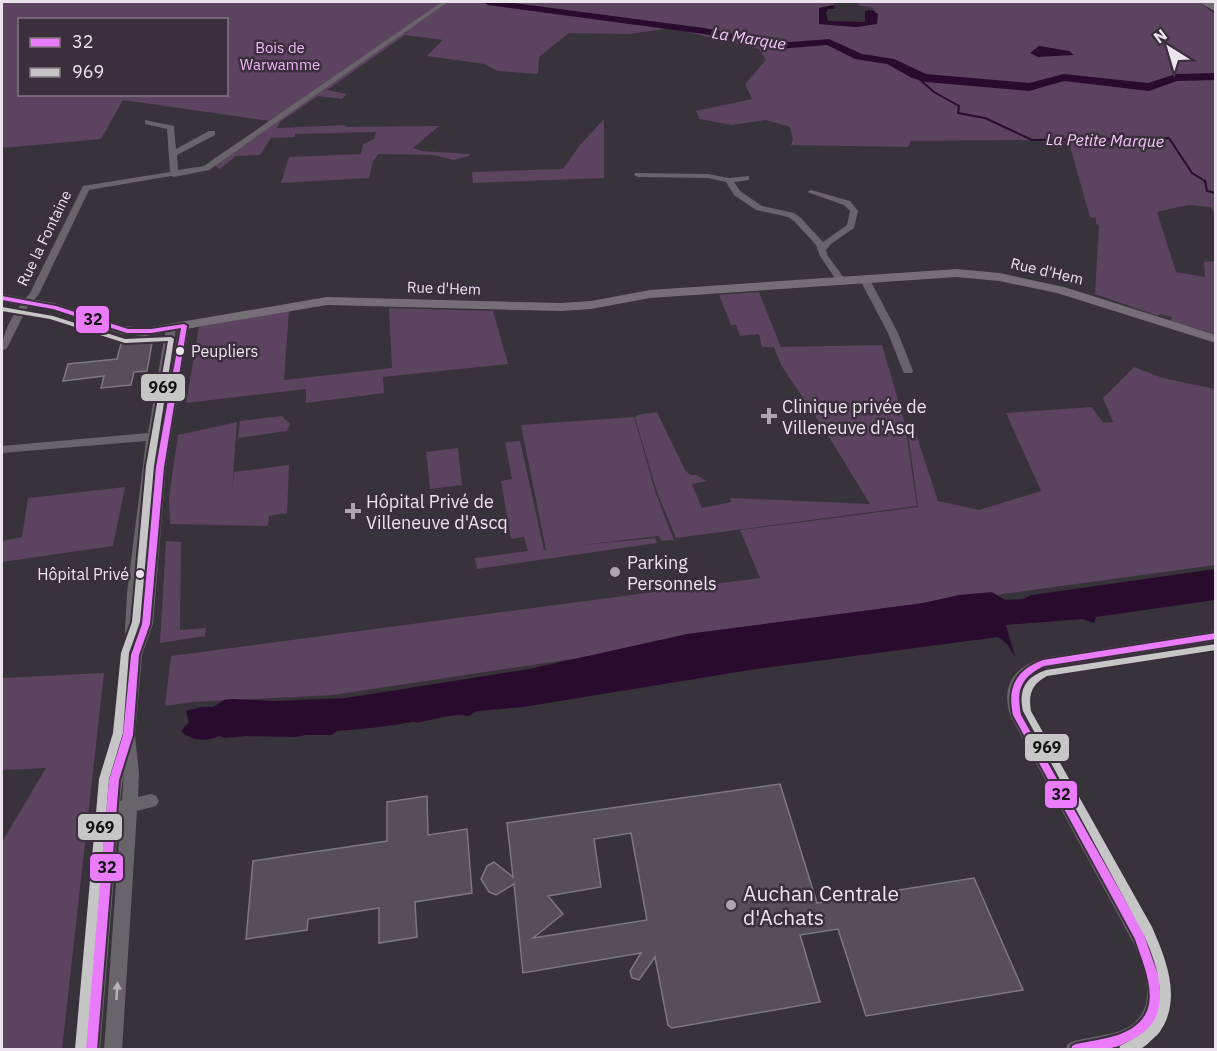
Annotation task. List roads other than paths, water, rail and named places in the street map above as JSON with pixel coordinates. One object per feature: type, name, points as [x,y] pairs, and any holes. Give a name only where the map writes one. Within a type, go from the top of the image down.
[{"type":"highway","points":[[1204,2],[1215,9]]},
{"type":"street","name":"Rue la Fontaine","points":[[2,348],[27,302],[34,294],[85,189],[96,185],[174,175],[206,168],[445,2]]},
{"type":"street","points":[[148,122],[171,128],[174,175]]},
{"type":"street","points":[[173,154],[212,133]]},
{"type":"street","points":[[638,175],[714,177],[729,180],[746,178]]},
{"type":"street","points":[[729,180],[739,196],[759,208],[795,217],[822,249],[842,282]]},
{"type":"street","points":[[811,192],[847,203],[854,211],[851,226],[822,249]]},
{"type":"street","name":"Rue d'Hem","points":[[2,298],[59,308],[122,330],[145,332],[327,301],[561,307],[650,294],[944,273],[1006,278],[1097,300],[1215,339]]},
{"type":"street","points":[[865,280],[893,333],[908,371]]},
{"type":"street","points":[[135,655],[146,624],[177,327]]},
{"type":"street","points":[[113,1050],[132,762],[128,735],[135,655],[130,625],[152,437],[177,327]]},
{"type":"street","points":[[2,449],[165,435]]},
{"type":"street","points":[[1074,1050],[1125,1038],[1139,1030],[1153,1011],[1157,995],[1156,977],[1151,960],[1139,936],[1020,720],[1014,704],[1016,684],[1023,673],[1043,663],[1215,636]]},
{"type":"street","points":[[91,1050],[110,810],[116,767],[128,735]]},
{"type":"street","points":[[110,810],[151,801]]},
{"type":"waterway","name":"La Marque","points":[[488,2],[704,31],[778,46],[829,42],[859,57],[890,61],[916,76],[926,78],[1029,87],[1064,77],[1149,87],[1176,78],[1216,76]]},
{"type":"waterway","name":"La Petite Marque","points":[[916,76],[934,92],[959,106],[958,113],[985,118],[1032,140],[1169,138],[1192,173],[1205,181],[1207,191],[1216,193]]},
{"type":"place","name":"Peupliers","points":[[180,351]]},
{"type":"place","name":"Clinique privée de Villeneuve d'Asq","points":[[769,416]]},
{"type":"place","name":"Hôpital Privé de Villeneuve d'Ascq","points":[[353,511]]},
{"type":"place","name":"Parking Personnels","points":[[615,572]]},
{"type":"place","name":"Hôpital Privé","points":[[140,574]]},
{"type":"place","name":"Auchan Centrale d'Achats","points":[[731,905]]},
{"type":"park label","name":"Bois de Warwamme","points":[[280,56]]}]
